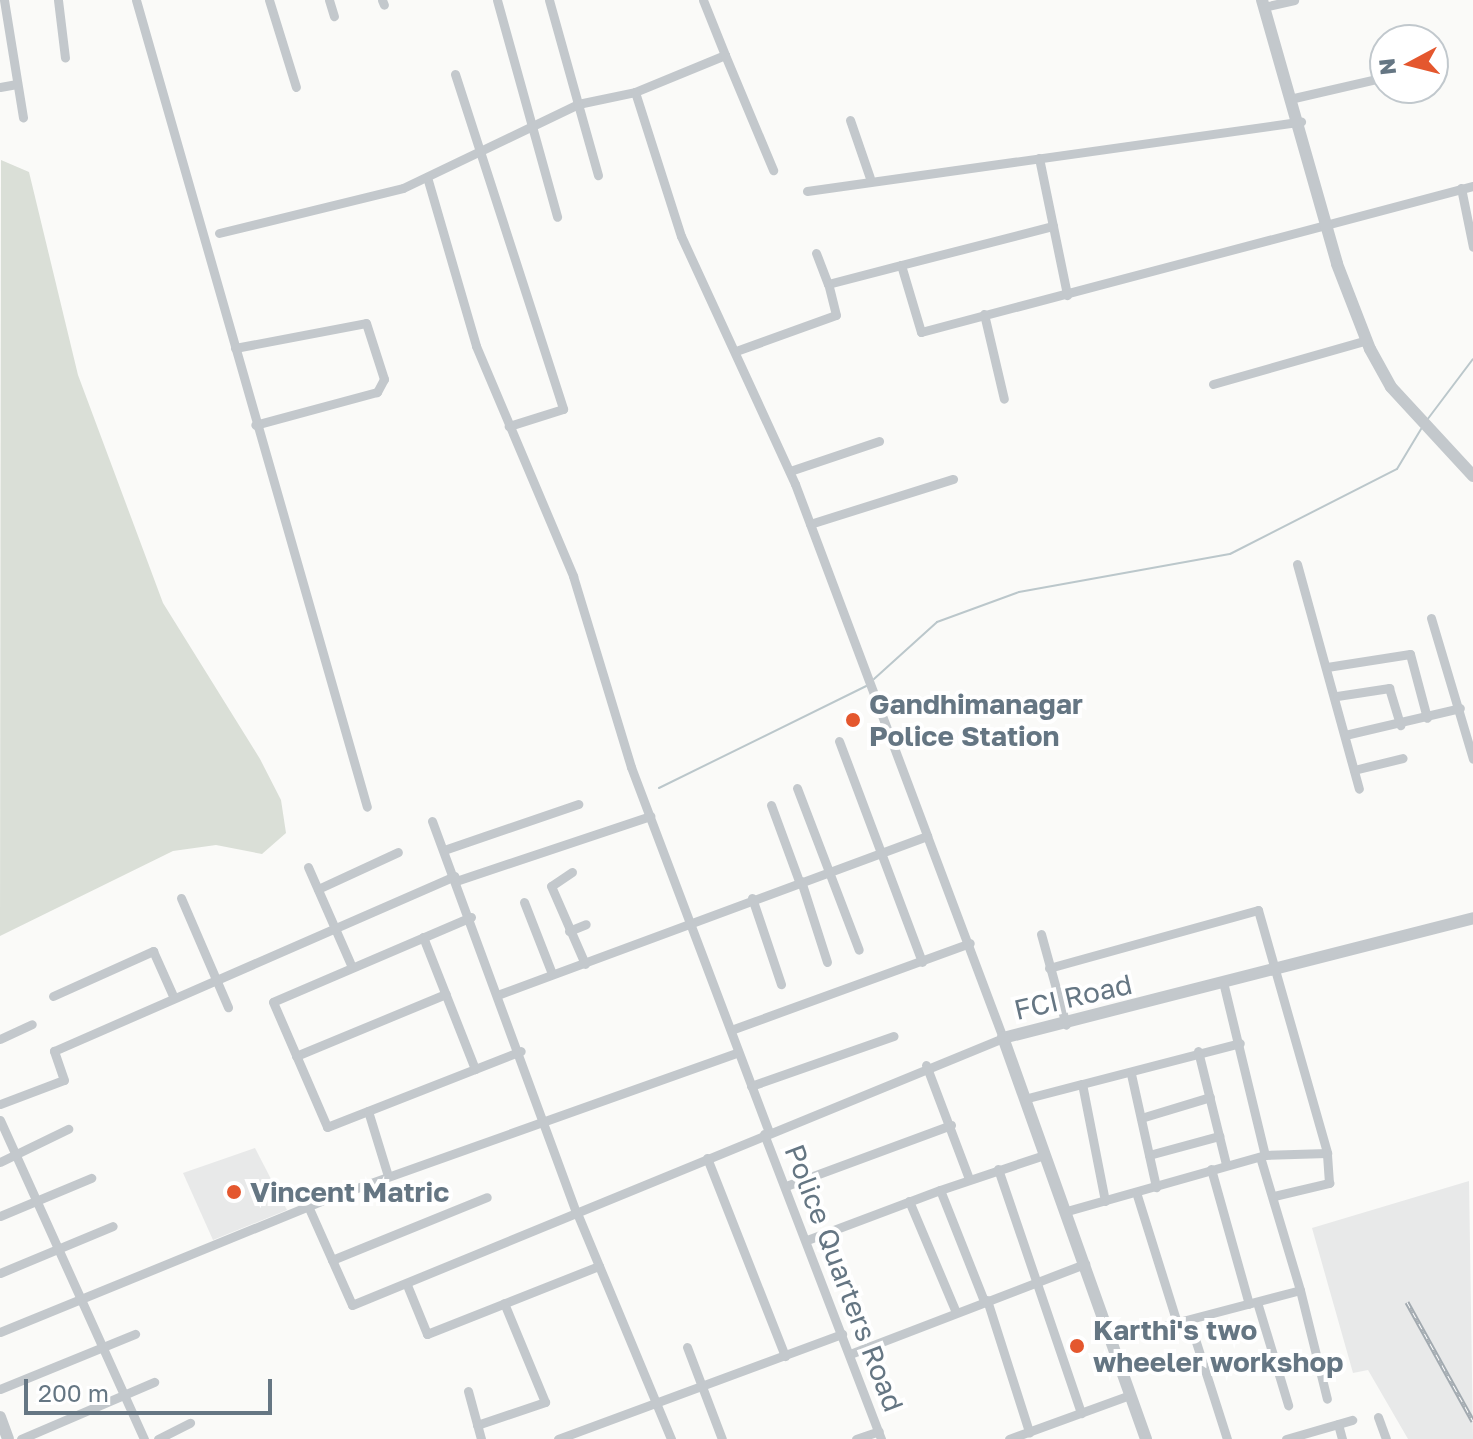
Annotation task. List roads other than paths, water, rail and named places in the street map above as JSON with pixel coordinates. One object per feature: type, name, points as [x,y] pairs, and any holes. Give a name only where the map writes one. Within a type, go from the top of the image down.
[{"type":"street","points":[[4,0],[3,14],[23,117]]},
{"type":"street","points":[[58,0],[65,58]]},
{"type":"street","points":[[136,0],[255,425],[367,807]]},
{"type":"street","points":[[269,0],[296,87]]},
{"type":"street","points":[[329,0],[334,16]]},
{"type":"street","points":[[497,0],[529,131],[557,217]]},
{"type":"street","points":[[549,0],[598,175]]},
{"type":"street","points":[[703,0],[773,170]]},
{"type":"street","points":[[1294,0],[1263,4],[1294,98],[1328,226],[1367,340],[1407,403],[1446,450],[1473,476]]},
{"type":"street","points":[[219,233],[427,177],[479,156],[578,104],[635,92],[725,55]]},
{"type":"street","points":[[455,74],[563,409],[509,426]]},
{"type":"street","points":[[1294,98],[1369,81]]},
{"type":"street","points":[[0,87],[17,84]]},
{"type":"street","points":[[308,1206],[352,1305],[407,1285],[926,1065],[1003,1038],[970,943],[790,471],[681,236],[635,92]]},
{"type":"street","points":[[850,120],[870,178]]},
{"type":"street","points":[[807,191],[870,178],[1301,122]]},
{"type":"street","points":[[1039,158],[1067,295]]},
{"type":"street","name":"Police Quarters Road","points":[[427,177],[476,346],[573,576],[650,816],[692,921],[766,1133],[880,1435]]},
{"type":"street","points":[[901,265],[921,332],[1473,186]]},
{"type":"street","points":[[1461,188],[1473,247]]},
{"type":"street","points":[[828,284],[1053,226]]},
{"type":"street","points":[[736,351],[836,315],[816,253]]},
{"type":"street","points":[[984,314],[1004,399]]},
{"type":"street","points":[[235,348],[366,323],[384,379],[377,392],[255,425]]},
{"type":"street","points":[[1213,384],[1367,340]]},
{"type":"street","points":[[790,471],[879,441]]},
{"type":"street","points":[[810,524],[953,479]]},
{"type":"street","points":[[1297,564],[1337,696],[1359,789]]},
{"type":"street","points":[[1431,618],[1473,759]]},
{"type":"street","points":[[1327,667],[1410,654],[1427,718]]},
{"type":"street","points":[[1337,696],[1389,688],[1400,725]]},
{"type":"street","points":[[1345,735],[1400,725],[1460,708]]},
{"type":"street","points":[[839,741],[922,962]]},
{"type":"street","points":[[1354,770],[1403,758]]},
{"type":"street","points":[[797,788],[859,950]]},
{"type":"street","points":[[444,850],[578,804]]},
{"type":"street","points":[[771,805],[827,962]]},
{"type":"street","points":[[0,1104],[64,1080],[54,1051],[455,878],[650,816]]},
{"type":"street","points":[[432,821],[546,1117],[577,1213],[671,1439]]},
{"type":"street","points":[[499,994],[585,964],[752,898],[927,836]]},
{"type":"street","points":[[318,889],[398,852]]},
{"type":"street","points":[[308,867],[352,967]]},
{"type":"street","points":[[572,872],[551,880],[569,931],[585,964]]},
{"type":"street","points":[[181,898],[228,1007]]},
{"type":"street","points":[[752,898],[781,984]]},
{"type":"street","points":[[524,902],[552,974]]},
{"type":"street","points":[[1049,968],[1258,910],[1278,971],[1327,1153],[1329,1183],[1274,1196]]},
{"type":"street","points":[[471,917],[273,1002],[327,1127],[521,1051]]},
{"type":"street","name":"FCI Road","points":[[1146,1439],[1003,1038],[1224,986],[1473,918]]},
{"type":"street","points":[[569,931],[586,924]]},
{"type":"street","points":[[1041,934],[1066,1025]]},
{"type":"street","points":[[423,937],[475,1069]]},
{"type":"street","points":[[731,1030],[970,943]]},
{"type":"street","points":[[53,996],[153,951],[174,998]]},
{"type":"street","points":[[1224,986],[1240,1043],[1262,1156],[1327,1399]]},
{"type":"street","points":[[296,1056],[446,994]]},
{"type":"street","points":[[0,1039],[32,1024]]},
{"type":"street","points":[[751,1086],[894,1036]]},
{"type":"street","points":[[1024,1099],[1131,1074],[1198,1051],[1240,1043]]},
{"type":"street","points":[[1198,1051],[1226,1164]]},
{"type":"street","points":[[0,1332],[308,1206],[546,1117],[738,1052]]},
{"type":"street","points":[[926,1065],[969,1179]]},
{"type":"street","points":[[1131,1074],[1156,1187]]},
{"type":"street","points":[[1082,1084],[1105,1201]]},
{"type":"street","points":[[1141,1118],[1210,1097]]},
{"type":"street","points":[[368,1111],[388,1176]]},
{"type":"street","points":[[0,1120],[83,1298],[144,1439]]},
{"type":"street","points":[[786,1186],[951,1125]]},
{"type":"street","points":[[0,1162],[16,1157],[68,1129]]},
{"type":"street","points":[[1149,1155],[1219,1136]]},
{"type":"street","points":[[1064,1212],[1226,1164],[1262,1156],[1327,1153]]},
{"type":"street","points":[[807,1240],[969,1179],[1044,1155]]},
{"type":"street","points":[[707,1158],[785,1356]]},
{"type":"street","points":[[998,1169],[1081,1413]]},
{"type":"street","points":[[1211,1169],[1288,1405]]},
{"type":"street","points":[[0,1216],[91,1178]]},
{"type":"street","points":[[940,1190],[985,1300],[1029,1432]]},
{"type":"street","points":[[1136,1192],[1177,1323]]},
{"type":"street","points":[[332,1260],[487,1197]]},
{"type":"street","points":[[909,1201],[955,1310]]},
{"type":"street","points":[[0,1273],[113,1226]]},
{"type":"street","points":[[850,1354],[955,1310],[1085,1264]]},
{"type":"street","points":[[407,1285],[427,1334],[599,1266]]},
{"type":"street","points":[[1110,1340],[1300,1290]]},
{"type":"street","points":[[477,1425],[545,1402],[504,1303]]},
{"type":"street","points":[[1189,1320],[1227,1439]]},
{"type":"street","points":[[0,1389],[135,1334]]},
{"type":"street","points":[[558,1439],[655,1406],[842,1334]]},
{"type":"street","points":[[687,1347],[722,1439]]},
{"type":"street","points":[[21,1439],[154,1382]]},
{"type":"street","points":[[468,1391],[481,1439]]},
{"type":"street","points":[[1009,1439],[1130,1395]]},
{"type":"street","points":[[0,1417],[8,1439]]},
{"type":"street","points":[[1378,1417],[1386,1439]]},
{"type":"street","points":[[1292,1438],[1352,1420]]},
{"type":"street","points":[[158,1439],[190,1423]]},
{"type":"street","points":[[1338,1424],[1342,1439]]},
{"type":"street","points":[[856,1439],[880,1435]]},
{"type":"waterway","points":[[1427,420],[1473,359]]},
{"type":"waterway","points":[[874,679],[937,622],[1019,592],[1230,554],[1397,469],[1421,429]]},
{"type":"waterway","points":[[659,788],[866,686]]},
{"type":"railway","points":[[1407,1302],[1473,1421]]},
{"type":"place","name":"Gandhimanagar Police Station","points":[[853,720]]},
{"type":"place","name":"Vincent Matric","points":[[234,1192]]},
{"type":"place","name":"Karthi's two wheeler workshop","points":[[1077,1346]]}]
